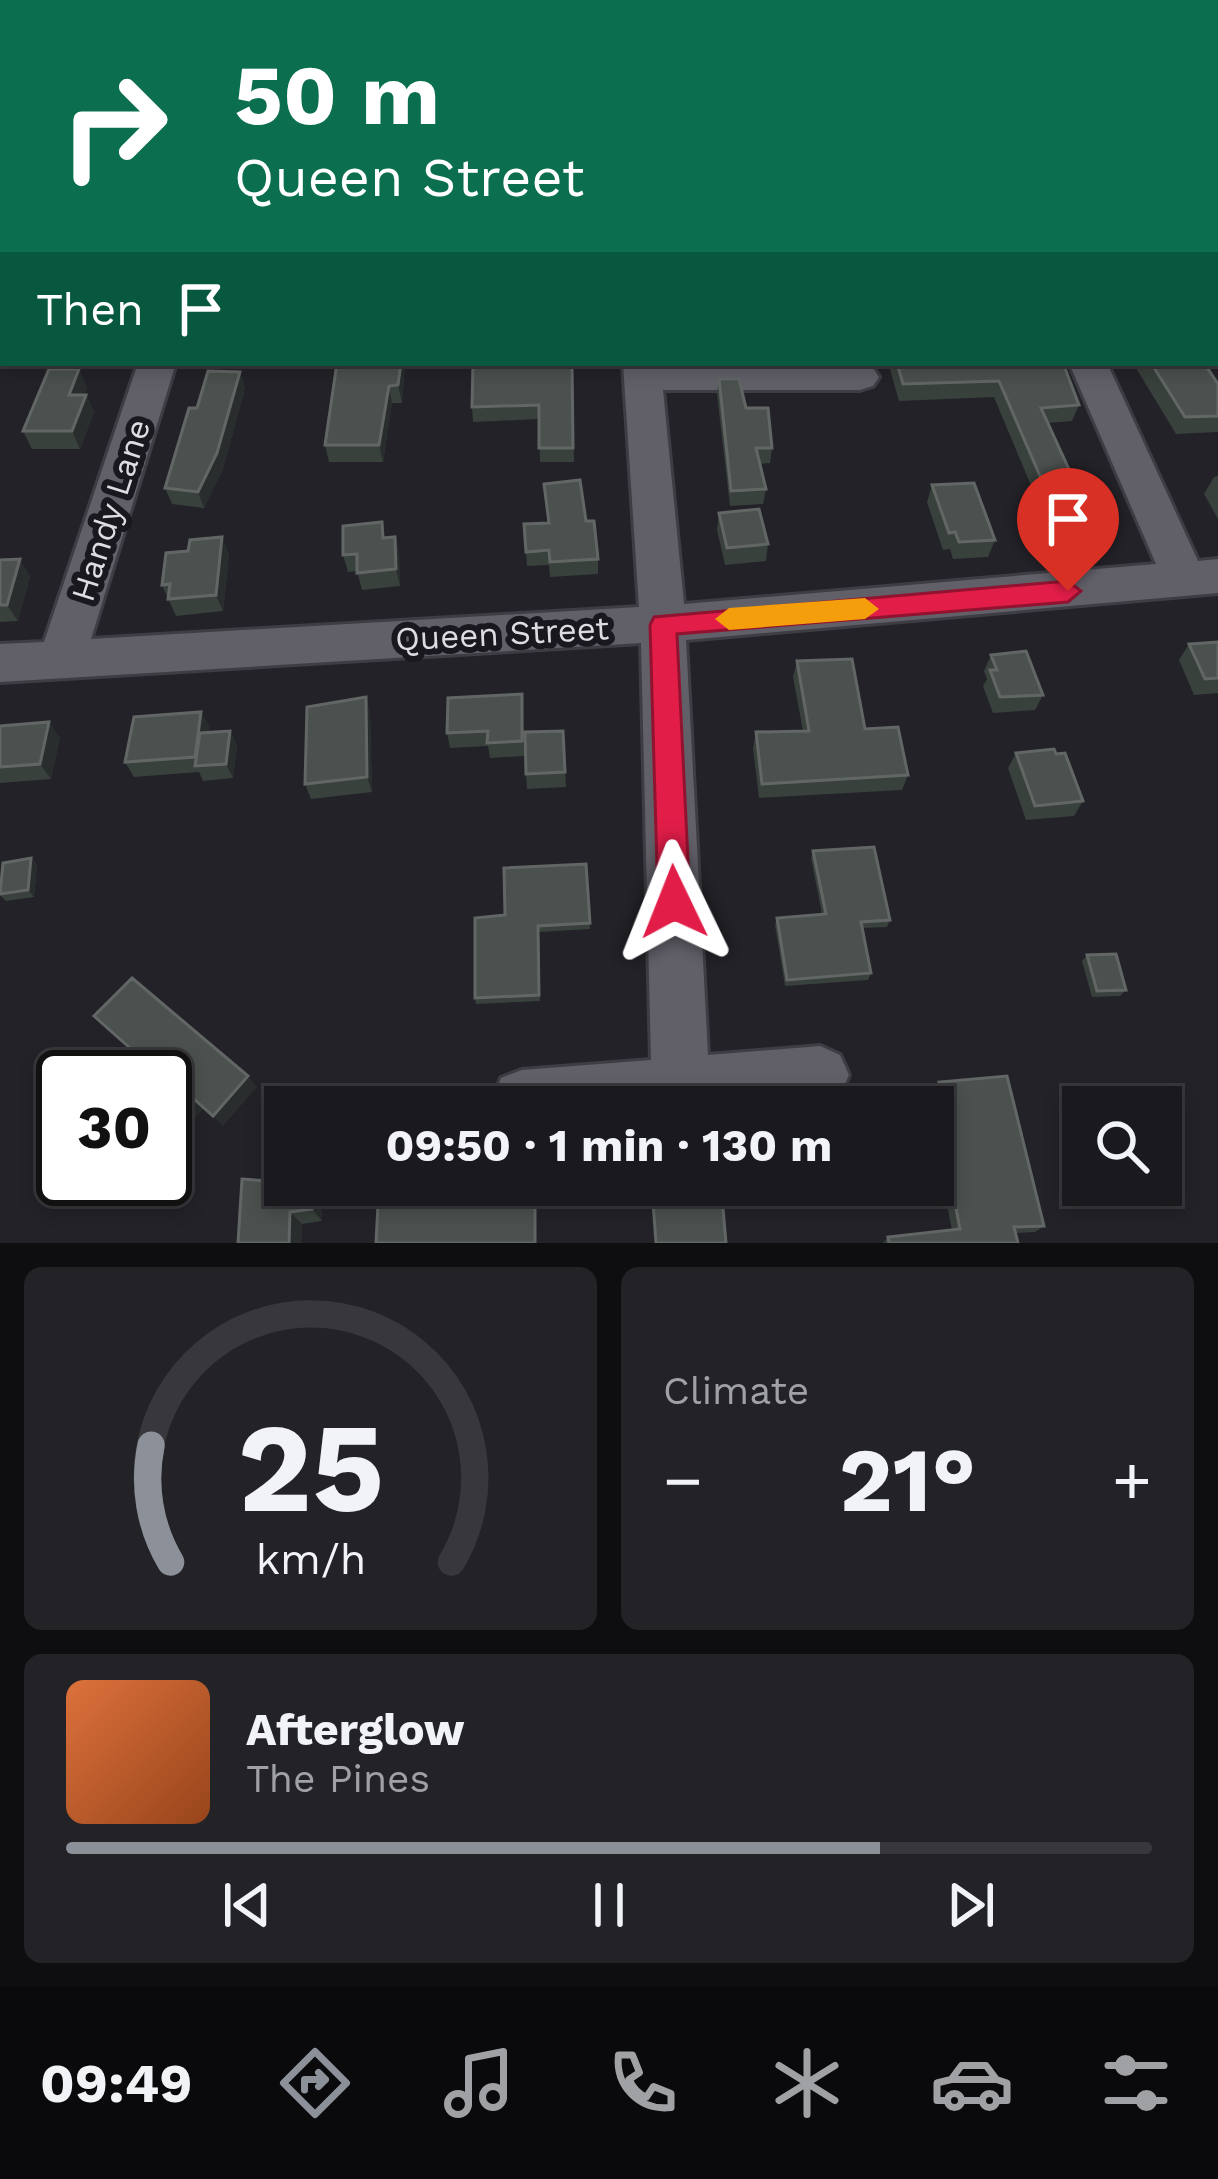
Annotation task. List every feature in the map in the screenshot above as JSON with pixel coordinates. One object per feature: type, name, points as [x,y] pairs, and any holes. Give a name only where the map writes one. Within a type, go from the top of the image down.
[{"type":"street","name":"Handy Lane","points":[[62,657],[157,366]]},
{"type":"street","points":[[1090,366],[1201,578]]},
{"type":"street","points":[[681,1086],[663,625],[642,370],[860,377]]},
{"type":"street","name":"Queen Street","points":[[0,663],[663,625],[1201,578]]},
{"type":"street","points":[[694,1086],[820,1076]]},
{"type":"building","points":[[337,366],[401,366],[398,385],[389,386],[379,445],[325,445]]},
{"type":"building","points":[[473,366],[572,366],[573,448],[539,448],[539,405],[472,407]]},
{"type":"building","points":[[898,366],[1064,366],[1079,405],[1041,408],[1078,489],[1088,488],[1099,518],[1052,520],[1041,490],[1046,490],[999,381],[903,384]]},
{"type":"building","points":[[1153,366],[1206,366],[1218,384],[1218,416],[1185,417]]},
{"type":"building","points":[[49,369],[79,369],[69,395],[86,395],[72,431],[23,431]]},
{"type":"building","points":[[208,371],[240,372],[217,453],[198,492],[165,488],[189,408],[197,408]]},
{"type":"building","points":[[719,379],[739,379],[746,408],[768,408],[772,448],[756,448],[766,489],[731,491]]},
{"type":"building","points":[[580,480],[586,521],[594,521],[598,559],[550,562],[549,550],[526,552],[524,524],[549,523],[544,484]]},
{"type":"building","points":[[974,483],[995,540],[959,542],[955,532],[949,533],[932,485]]},
{"type":"building","points":[[759,509],[768,544],[727,548],[719,513]]},
{"type":"building","points":[[382,522],[383,538],[395,537],[396,569],[357,573],[357,554],[343,555],[343,526]]},
{"type":"building","points":[[222,537],[216,595],[168,599],[170,584],[162,585],[166,553],[188,551],[190,540]]},
{"type":"building","points":[[20,559],[7,605],[0,605],[0,560]]},
{"type":"building","points":[[1218,642],[1218,678],[1205,679],[1189,644]]},
{"type":"building","points":[[1026,651],[1043,695],[1000,697],[990,670],[997,670],[991,655]]},
{"type":"building","points":[[852,659],[865,729],[898,727],[908,775],[762,784],[756,732],[809,731],[797,661]]},
{"type":"building","points":[[522,694],[522,741],[487,743],[488,731],[447,733],[448,698]]},
{"type":"building","points":[[366,697],[367,777],[305,784],[307,707]]},
{"type":"building","points":[[201,712],[195,757],[125,762],[134,717]]},
{"type":"building","points":[[49,722],[40,764],[0,767],[0,726]]},
{"type":"building","points":[[230,731],[226,764],[195,766],[200,733]]},
{"type":"building","points":[[563,731],[565,772],[526,774],[525,732]]},
{"type":"building","points":[[1054,749],[1056,754],[1065,753],[1083,801],[1035,806],[1016,753]]},
{"type":"building","points":[[874,847],[890,920],[861,922],[871,973],[787,980],[777,918],[826,914],[813,851]]},
{"type":"building","points":[[31,858],[28,890],[0,894],[3,863]]},
{"type":"building","points":[[586,864],[590,923],[538,926],[539,995],[475,998],[475,918],[505,915],[504,868]]},
{"type":"building","points":[[1116,954],[1126,990],[1097,991],[1087,955]]},
{"type":"building","points":[[132,978],[248,1076],[213,1116],[192,1101],[192,1050],[130,1050],[94,1016]]},
{"type":"building","points":[[1007,1076],[1044,1226],[1014,1227],[1018,1243],[889,1243],[888,1237],[960,1229],[954,1198],[954,1086],[940,1086],[939,1082]]},
{"type":"building","points":[[242,1179],[264,1181],[264,1206],[312,1206],[290,1212],[289,1243],[238,1243]]},
{"type":"building","points":[[378,1206],[535,1206],[535,1243],[376,1243]]},
{"type":"building","points":[[653,1206],[723,1206],[726,1243],[656,1243]]},
{"type":"slow traffic","points":[[729,619],[865,609]]},
{"type":"route","points":[[674,902],[663,625],[1068,591]]}]
